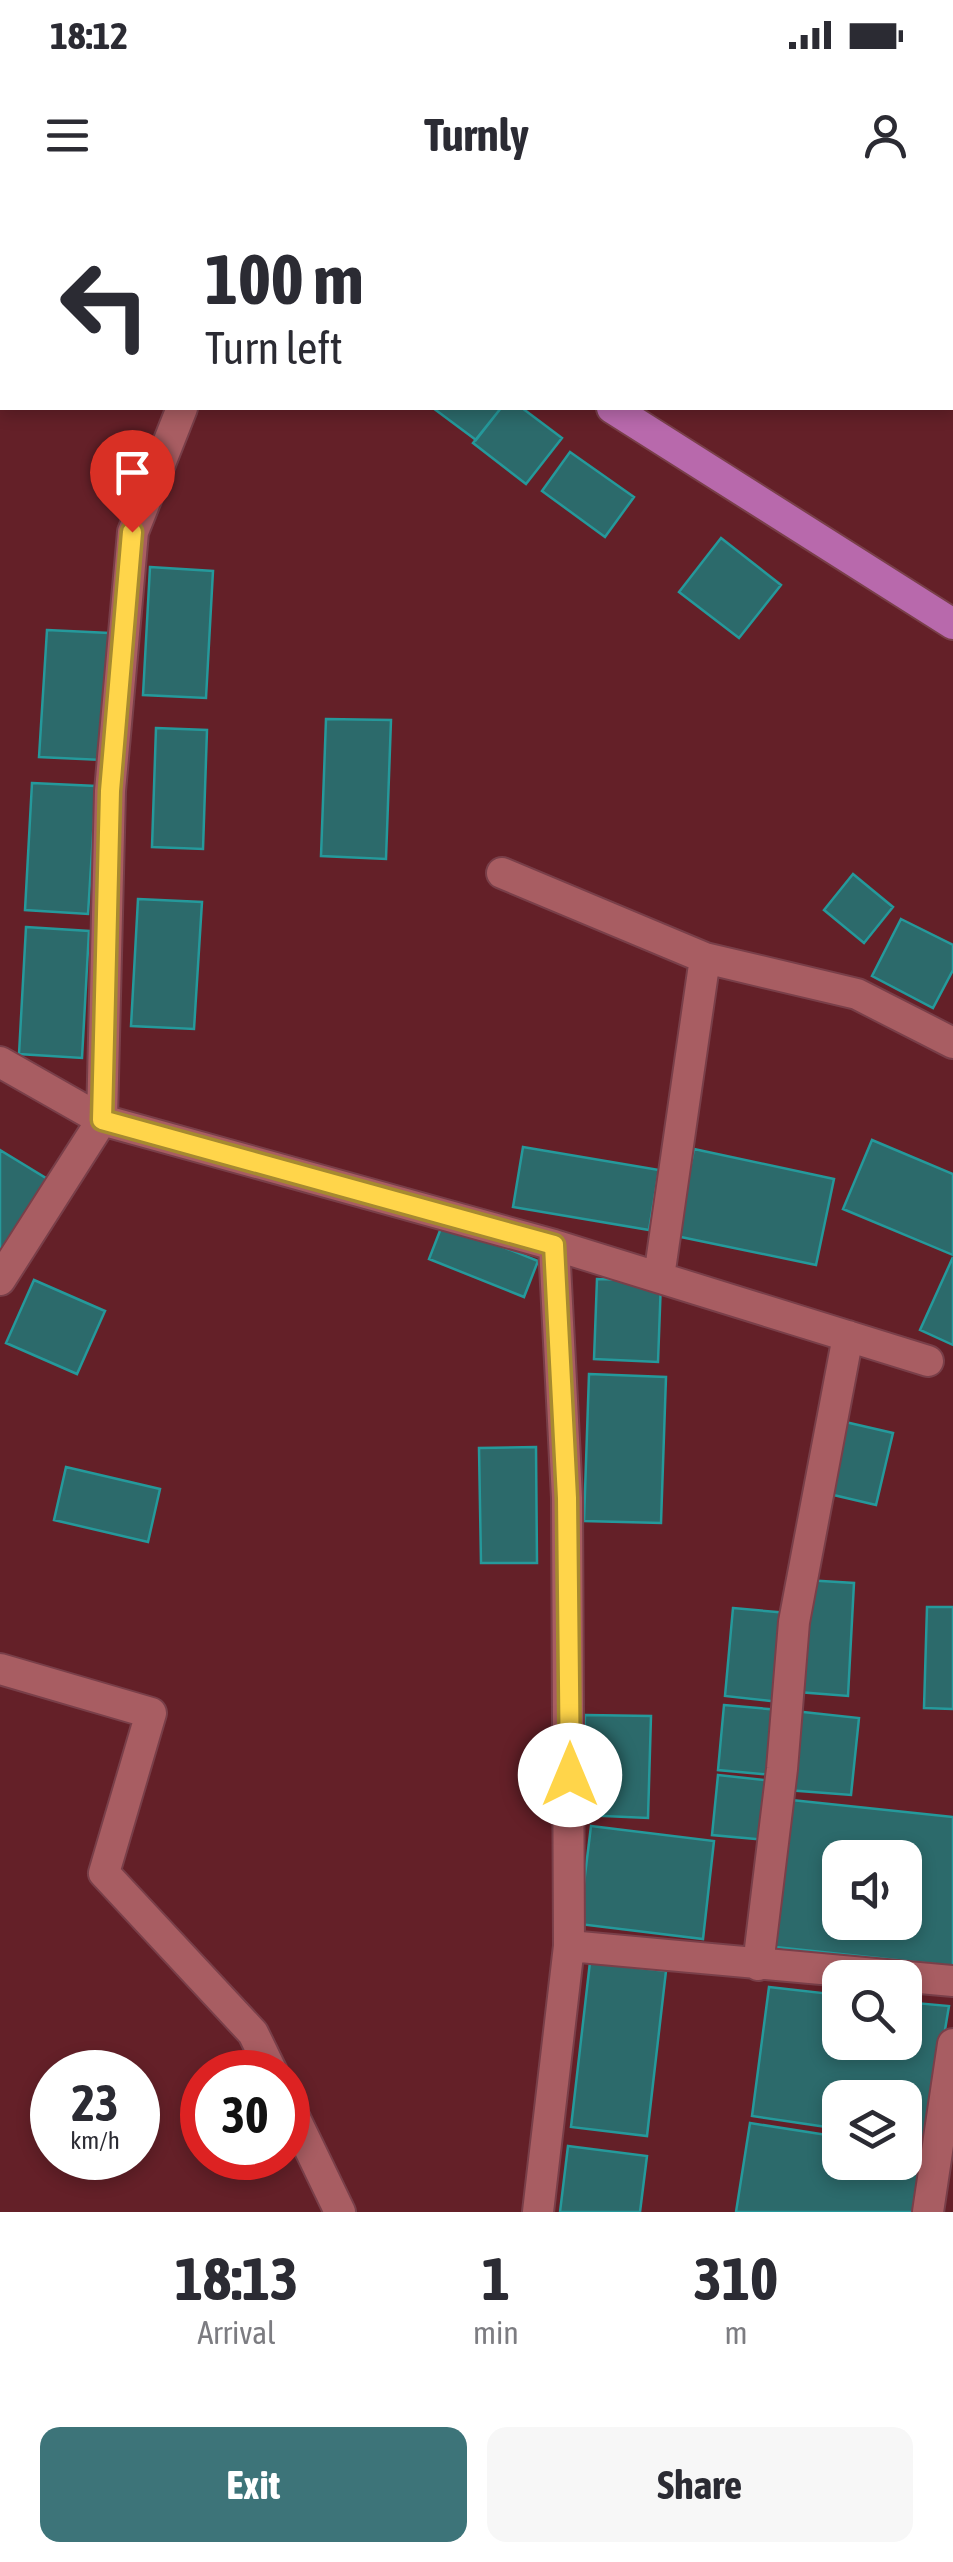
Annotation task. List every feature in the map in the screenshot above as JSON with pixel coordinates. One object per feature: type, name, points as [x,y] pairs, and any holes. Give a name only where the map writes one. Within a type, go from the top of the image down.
[{"type":"main road","points":[[615,410],[953,624]]},
{"type":"street","points":[[0,1280],[102,1120],[110,791],[132,532],[181,410]]},
{"type":"street","points":[[502,873],[705,958],[858,994],[953,1043]]},
{"type":"street","points":[[659,1278],[705,958]]},
{"type":"street","points":[[0,1062],[102,1120],[554,1245],[928,1361]]},
{"type":"street","points":[[538,2212],[569,1946],[567,1498],[554,1245]]},
{"type":"street","points":[[758,1965],[794,1622],[848,1336]]},
{"type":"street","points":[[0,1669],[152,1713],[104,1873],[252,2033],[261,2050]]},
{"type":"street","points":[[569,1946],[953,1980]]},
{"type":"street","points":[[928,2212],[953,2044]]},
{"type":"street","points":[[310,2150],[340,2212]]},
{"type":"building","points":[[436,410],[499,410],[476,440]]},
{"type":"building","points":[[499,410],[525,410],[562,438],[526,484],[473,443]]},
{"type":"building","points":[[570,452],[634,497],[605,537],[542,491]]},
{"type":"building","points":[[721,538],[781,585],[739,638],[679,592]]},
{"type":"building","points":[[150,567],[213,571],[206,698],[143,695]]},
{"type":"building","points":[[47,630],[109,633],[102,760],[39,757]]},
{"type":"building","points":[[326,719],[391,720],[386,859],[321,856]]},
{"type":"building","points":[[156,728],[207,730],[203,849],[152,847]]},
{"type":"building","points":[[32,783],[96,786],[88,914],[25,910]]},
{"type":"building","points":[[853,874],[893,907],[864,943],[824,910]]},
{"type":"building","points":[[138,899],[202,902],[194,1029],[131,1026]]},
{"type":"building","points":[[901,919],[953,945],[953,970],[933,1008],[872,976]]},
{"type":"building","points":[[26,927],[89,931],[82,1058],[19,1054]]},
{"type":"building","points":[[872,1140],[953,1174],[953,1255],[843,1209]]},
{"type":"building","points":[[523,1147],[659,1170],[649,1230],[513,1207]]},
{"type":"building","points":[[694,1149],[834,1179],[816,1265],[676,1236]]},
{"type":"building","points":[[0,1150],[54,1183],[0,1269]]},
{"type":"building","points":[[443,1223],[538,1261],[524,1297],[429,1259]]},
{"type":"building","points":[[953,1257],[953,1345],[920,1330]]},
{"type":"building","points":[[597,1279],[661,1281],[658,1362],[594,1359]]},
{"type":"building","points":[[34,1280],[105,1311],[77,1374],[6,1343]]},
{"type":"building","points":[[589,1374],[666,1377],[661,1523],[584,1521]]},
{"type":"building","points":[[841,1421],[893,1433],[876,1505],[825,1493]]},
{"type":"building","points":[[536,1447],[537,1563],[481,1563],[479,1448]]},
{"type":"building","points":[[66,1467],[160,1489],[148,1542],[54,1520]]},
{"type":"building","points":[[805,1580],[854,1583],[848,1696],[798,1692]]},
{"type":"building","points":[[927,1607],[953,1607],[953,1709],[924,1708]]},
{"type":"building","points":[[733,1608],[788,1613],[780,1702],[725,1696]]},
{"type":"building","points":[[724,1705],[780,1710],[773,1775],[718,1770]]},
{"type":"building","points":[[794,1711],[859,1718],[851,1795],[787,1790]]},
{"type":"building","points":[[585,1715],[651,1716],[648,1818],[582,1815]]},
{"type":"building","points":[[718,1775],[773,1781],[766,1840],[712,1835]]},
{"type":"building","points":[[782,1799],[953,1817],[953,1966],[766,1946]]},
{"type":"building","points":[[591,1826],[714,1841],[703,1939],[579,1924]]},
{"type":"building","points":[[590,1962],[666,1971],[647,2136],[571,2127]]},
{"type":"building","points":[[769,1987],[822,1993],[822,2060],[922,2060],[922,2004],[949,2006],[926,2143],[922,2142],[922,2080],[822,2080],[822,2126],[752,2116]]},
{"type":"building","points":[[750,2123],[822,2134],[822,2180],[920,2180],[915,2212],[736,2212]]},
{"type":"building","points":[[568,2146],[647,2156],[640,2212],[560,2212]]},
{"type":"route","points":[[132,532],[110,791],[102,1120],[554,1245],[567,1498],[570,1775]]}]
